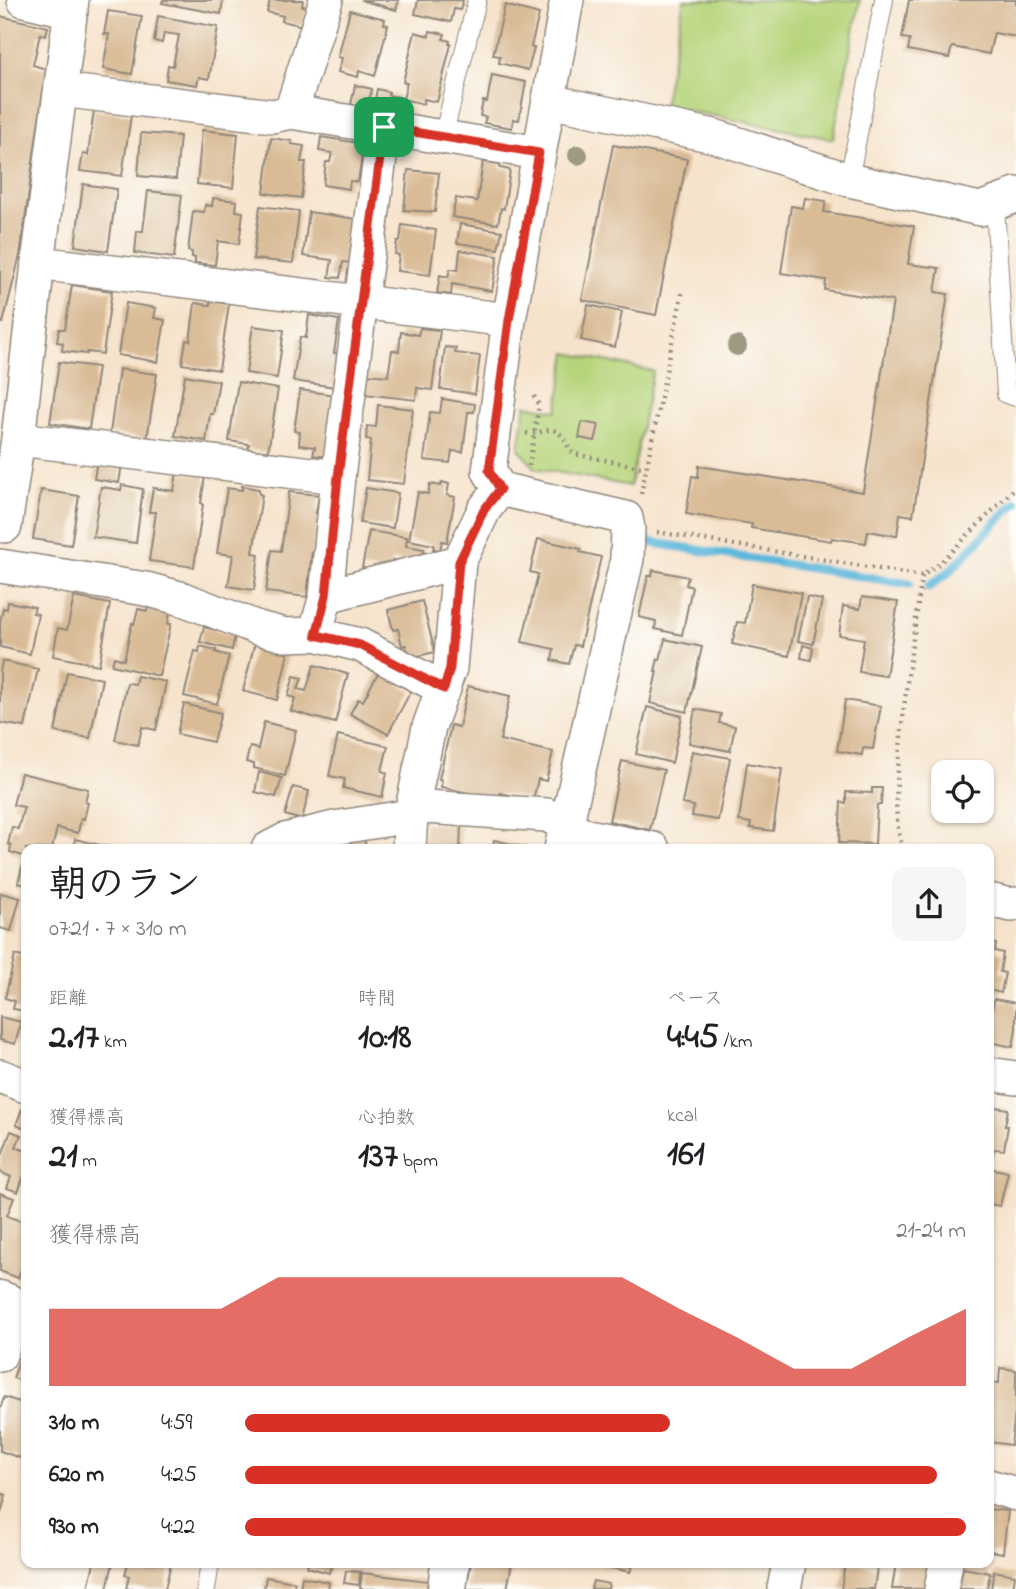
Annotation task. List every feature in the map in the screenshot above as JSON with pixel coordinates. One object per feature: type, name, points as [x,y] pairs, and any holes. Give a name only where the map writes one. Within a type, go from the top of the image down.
[{"type":"street","points":[[5,526],[72,6],[24,0]]},
{"type":"street","points":[[291,112],[326,0]]},
{"type":"street","points":[[564,837],[627,559],[627,523],[489,471],[509,320],[567,0]]},
{"type":"street","points":[[61,90],[273,116],[291,112],[539,153]]},
{"type":"street","points":[[549,101],[714,136],[849,180],[980,209],[1006,199]]},
{"type":"street","points":[[316,635],[326,596],[338,477],[384,127]]},
{"type":"street","points":[[38,263],[509,320]]},
{"type":"street","points":[[18,439],[338,477]]},
{"type":"street","points":[[408,844],[411,814],[429,727],[450,668],[459,562],[484,510],[514,482]]},
{"type":"street","points":[[326,596],[459,562]]},
{"type":"street","points":[[0,566],[146,589],[183,599],[258,628],[285,635],[316,635],[360,645],[444,689]]},
{"type":"street","points":[[277,844],[334,828],[404,817],[425,807],[547,815],[564,837]]},
{"type":"street","points":[[564,837],[587,836],[628,844]]},
{"type":"street","points":[[994,1075],[1016,1078]]},
{"type":"street","points":[[0,1076],[21,1084]]},
{"type":"street","points":[[0,1355],[14,1306]]},
{"type":"street","points":[[994,1487],[1016,1494]]},
{"type":"street","points":[[447,1589],[449,1568]]},
{"type":"street","points":[[784,1589],[788,1568]]},
{"type":"street","points":[[941,1589],[945,1568]]},
{"type":"lane","points":[[443,137],[477,0]]},
{"type":"lane","points":[[849,180],[884,0]]},
{"type":"lane","points":[[1006,199],[1006,394],[1016,397]]},
{"type":"lane","points":[[206,1589],[209,1568]]},
{"type":"path","points":[[683,289],[639,503],[627,523],[922,576]]},
{"type":"path","points":[[514,482],[535,435],[539,405],[532,393]]},
{"type":"path","points":[[524,432],[535,435],[549,429],[556,431],[562,435],[574,454],[646,468]]},
{"type":"path","points":[[902,844],[895,805],[904,699],[922,576],[940,563],[1016,486]]},
{"type":"green space","points":[[684,0],[860,0],[833,139],[663,106]]},
{"type":"green space","points":[[567,353],[653,371],[630,486],[535,468],[519,449],[526,405],[557,411]]},
{"type":"building","points":[[163,0],[223,0],[221,14],[162,3]]},
{"type":"building","points":[[270,0],[303,0],[302,6],[307,7],[303,26],[282,21],[283,16],[267,12]]},
{"type":"building","points":[[361,0],[399,0],[396,10]]},
{"type":"building","points":[[418,0],[463,0],[460,10],[454,9],[451,22],[415,14]]},
{"type":"building","points":[[909,0],[1016,0],[1016,37],[994,33],[989,54],[952,47],[949,58],[908,50],[910,39],[902,38]]},
{"type":"building","points":[[505,5],[539,14],[528,70],[499,63],[500,56],[493,55]]},
{"type":"building","points":[[350,10],[385,19],[384,24],[388,25],[375,76],[359,71],[358,77],[338,72],[342,58],[338,57]]},
{"type":"building","points":[[108,11],[142,16],[132,74],[103,69],[109,34],[104,34]]},
{"type":"building","points":[[0,16],[48,27],[46,35],[40,34],[33,65],[46,69],[20,255],[3,323],[0,322]]},
{"type":"building","points":[[158,16],[218,27],[209,79],[199,77],[197,85],[166,80],[168,65],[173,66],[179,35],[164,33],[162,43],[154,41]]},
{"type":"building","points":[[430,31],[445,34],[443,39],[451,44],[437,102],[424,99],[423,104],[403,99],[407,83],[403,82],[415,32],[429,36]]},
{"type":"building","points":[[492,75],[526,82],[519,120],[513,119],[512,128],[484,123],[486,117],[480,116],[483,101],[487,102]]},
{"type":"building","points":[[355,85],[372,89],[367,108],[351,105]]},
{"type":"building","points":[[377,89],[399,97],[395,115],[373,110]]},
{"type":"building","points":[[94,110],[131,115],[122,176],[80,171],[83,154],[88,155]]},
{"type":"building","points":[[202,130],[238,134],[233,188],[197,184]]},
{"type":"building","points":[[141,133],[180,136],[176,179],[138,176]]},
{"type":"building","points":[[321,137],[364,144],[358,182],[350,181],[349,189],[323,185],[326,162],[330,162],[332,153],[319,151]]},
{"type":"building","points":[[271,138],[304,146],[301,162],[306,162],[301,198],[264,193]]},
{"type":"building","points":[[613,145],[687,159],[656,315],[582,300]]},
{"type":"building","points":[[483,162],[500,164],[500,168],[510,170],[504,209],[501,208],[498,224],[452,217],[456,198],[477,201]]},
{"type":"building","points":[[408,170],[439,173],[435,212],[404,210]]},
{"type":"building","points":[[83,184],[117,189],[108,251],[75,246]]},
{"type":"building","points":[[148,191],[182,195],[174,258],[135,253],[137,231],[143,231]]},
{"type":"building","points":[[213,198],[237,201],[236,211],[243,212],[239,244],[218,241],[215,265],[195,263],[192,252],[188,251],[193,211],[204,212],[205,205],[212,206]]},
{"type":"building","points":[[805,198],[826,201],[824,212],[914,226],[908,264],[939,268],[935,292],[948,294],[913,516],[900,514],[897,536],[868,531],[866,543],[832,538],[831,541],[751,528],[752,524],[686,514],[692,476],[698,477],[699,466],[863,492],[893,301],[825,290],[826,280],[781,273],[791,206],[803,208]]},
{"type":"building","points":[[260,206],[299,211],[293,263],[253,259]]},
{"type":"building","points":[[309,212],[357,219],[351,263],[343,262],[340,278],[329,277],[332,260],[303,256]]},
{"type":"building","points":[[460,224],[502,231],[498,249],[457,243]]},
{"type":"building","points":[[402,225],[436,230],[430,275],[397,271],[399,255],[395,254]]},
{"type":"building","points":[[460,250],[498,256],[492,291],[452,284],[451,295],[437,293],[440,275],[448,277],[450,269],[458,270]]},
{"type":"building","points":[[72,285],[112,291],[103,354],[62,351],[63,343],[57,342],[59,329],[65,329]]},
{"type":"building","points":[[210,301],[229,304],[219,370],[182,364],[186,340],[190,341],[195,303],[210,305]]},
{"type":"building","points":[[126,303],[156,308],[154,318],[165,320],[158,362],[118,355]]},
{"type":"building","points":[[588,305],[622,312],[615,347],[581,340]]},
{"type":"building","points":[[309,315],[339,320],[334,353],[341,355],[336,387],[293,381],[300,337],[306,338]]},
{"type":"building","points":[[253,326],[284,330],[277,378],[246,373]]},
{"type":"building","points":[[420,328],[440,330],[432,390],[417,388],[416,400],[364,394],[367,374],[388,376],[392,350],[399,351],[401,332],[418,335]]},
{"type":"building","points":[[445,347],[456,348],[455,353],[480,356],[475,394],[440,389]]},
{"type":"building","points":[[59,362],[98,367],[89,429],[50,423]]},
{"type":"building","points":[[119,369],[157,374],[147,439],[110,433]]},
{"type":"building","points":[[185,375],[219,381],[206,441],[175,436]]},
{"type":"building","points":[[238,382],[278,389],[268,452],[248,449],[249,444],[229,441]]},
{"type":"building","points":[[300,390],[335,395],[327,457],[313,455],[315,447],[299,445],[300,432],[294,431]]},
{"type":"building","points":[[442,399],[475,404],[474,412],[468,412],[463,452],[452,451],[450,463],[424,460],[430,412],[440,413]]},
{"type":"building","points":[[378,405],[413,409],[404,484],[367,480],[371,440],[366,439],[367,426],[376,427]]},
{"type":"building","points":[[582,422],[599,425],[595,441],[579,438]]},
{"type":"building","points":[[97,460],[122,464],[119,483],[94,479]]},
{"type":"building","points":[[177,472],[205,476],[194,567],[149,561],[156,512],[149,512],[153,488],[174,491]]},
{"type":"building","points":[[442,482],[449,484],[447,495],[455,497],[447,542],[442,541],[440,550],[433,549],[434,545],[409,540],[418,492],[428,494],[430,484],[441,486]]},
{"type":"building","points":[[122,485],[143,489],[136,543],[93,537],[101,487],[121,490]]},
{"type":"building","points":[[242,486],[259,489],[259,494],[262,495],[253,553],[259,554],[254,590],[228,586],[233,555],[217,553],[227,488],[242,490]]},
{"type":"building","points":[[366,488],[398,493],[393,528],[360,523]]},
{"type":"building","points":[[41,490],[79,496],[71,545],[33,539]]},
{"type":"building","points":[[289,492],[319,495],[316,513],[320,513],[307,597],[266,592],[272,550],[281,551]]},
{"type":"building","points":[[369,531],[407,537],[406,546],[424,549],[423,556],[402,561],[392,560],[391,569],[362,568]]},
{"type":"building","points":[[538,539],[581,549],[580,552],[601,557],[580,646],[574,645],[569,664],[552,660],[554,649],[522,642],[538,574],[530,572]]},
{"type":"building","points":[[653,570],[688,577],[686,585],[692,587],[682,635],[655,629],[656,621],[639,617],[648,576],[652,576]]},
{"type":"building","points":[[752,584],[801,593],[789,656],[732,644],[737,622],[745,623]]},
{"type":"building","points":[[74,597],[110,604],[99,665],[53,656],[58,628],[67,630]]},
{"type":"building","points":[[807,597],[822,600],[813,644],[798,641]]},
{"type":"building","points":[[862,597],[898,602],[886,676],[859,672],[864,639],[839,635],[843,606],[860,609]]},
{"type":"building","points":[[422,601],[435,652],[409,658],[406,645],[402,646],[398,629],[393,630],[388,610]]},
{"type":"building","points":[[8,602],[35,607],[33,613],[38,614],[30,654],[0,647],[0,622],[3,608],[7,609]]},
{"type":"building","points":[[148,607],[170,612],[168,624],[171,624],[159,676],[112,665],[114,657],[124,660],[138,609],[147,611]]},
{"type":"building","points":[[204,627],[235,635],[232,650],[200,642]]},
{"type":"building","points":[[665,639],[702,647],[687,712],[650,703],[655,671]]},
{"type":"building","points":[[255,642],[278,648],[278,651],[288,654],[277,700],[243,691]]},
{"type":"building","points":[[803,645],[813,648],[811,660],[801,658]]},
{"type":"building","points":[[200,646],[229,656],[217,704],[184,696],[195,651],[199,652]]},
{"type":"building","points":[[2,661],[38,669],[25,727],[0,723]]},
{"type":"building","points":[[314,665],[348,674],[335,723],[291,711],[295,698],[288,696],[294,676],[302,678],[298,689],[306,691]]},
{"type":"building","points":[[67,672],[102,679],[90,738],[55,732]]},
{"type":"building","points":[[378,673],[411,691],[388,734],[350,714],[358,699],[363,701]]},
{"type":"building","points":[[137,676],[166,682],[156,730],[142,727],[138,745],[115,740],[127,683],[135,684]]},
{"type":"building","points":[[468,686],[510,696],[500,740],[553,752],[546,781],[538,779],[533,800],[500,793],[499,800],[441,787],[442,780],[439,779],[451,725],[459,727]]},
{"type":"building","points":[[845,700],[881,706],[873,749],[863,748],[862,755],[837,751]]},
{"type":"building","points":[[184,704],[221,713],[213,742],[177,734]]},
{"type":"building","points":[[647,707],[682,716],[672,763],[636,754]]},
{"type":"building","points":[[695,709],[721,714],[719,723],[735,726],[730,751],[689,743]]},
{"type":"building","points":[[264,722],[296,730],[285,776],[254,768],[254,764],[246,762],[250,747],[258,749]]},
{"type":"building","points":[[338,735],[388,746],[382,771],[387,773],[382,797],[343,788],[345,779],[329,776]]},
{"type":"building","points":[[692,751],[730,758],[718,820],[692,816],[694,806],[682,804]]},
{"type":"building","points":[[622,761],[664,770],[650,830],[609,821]]},
{"type":"building","points":[[747,763],[782,769],[773,831],[750,828],[751,823],[739,821]]},
{"type":"building","points":[[259,772],[282,778],[276,797],[255,792]]},
{"type":"building","points":[[21,773],[88,789],[85,802],[88,803],[78,833],[57,828],[53,844],[21,844],[21,855],[10,852],[11,845],[8,844],[12,827],[18,829],[24,807],[13,805]]},
{"type":"building","points":[[293,787],[309,791],[302,820],[285,815]]},
{"type":"building","points":[[872,788],[882,788],[881,805],[877,805],[875,844],[839,843],[841,802],[846,803],[846,792],[872,793]]},
{"type":"building","points":[[425,823],[461,825],[460,844],[424,844]]},
{"type":"building","points":[[364,836],[365,844],[348,844],[347,838]]},
{"type":"building","points":[[75,839],[96,844],[74,844]]},
{"type":"building","points":[[494,840],[511,844],[493,844]]},
{"type":"building","points":[[1,893],[20,898],[11,931],[0,928]]},
{"type":"building","points":[[994,944],[995,951],[1003,953],[1000,972],[1005,973],[1001,993],[994,991]]},
{"type":"building","points":[[15,955],[21,957],[21,1010],[13,1009],[15,1001],[5,998]]},
{"type":"building","points":[[994,999],[1016,1003],[1013,1047],[994,1043]]},
{"type":"building","points":[[0,1017],[21,1022],[15,1044],[0,1040]]},
{"type":"building","points":[[994,1107],[1008,1109],[1004,1150],[994,1149]]},
{"type":"building","points":[[21,1112],[21,1127],[16,1125]]},
{"type":"building","points":[[11,1131],[21,1135],[16,1147],[21,1149],[21,1184],[18,1192],[7,1188],[11,1177],[0,1172],[0,1160]]},
{"type":"building","points":[[994,1169],[1008,1172],[1000,1206],[994,1205]]},
{"type":"building","points":[[0,1193],[14,1198],[7,1216],[21,1221],[21,1269],[18,1278],[0,1271]]},
{"type":"building","points":[[21,1355],[21,1380],[13,1378]]},
{"type":"building","points":[[1000,1368],[1016,1370],[1016,1404],[1011,1445],[994,1443],[994,1382],[999,1383]]},
{"type":"building","points":[[4,1397],[21,1402],[20,1458],[0,1451],[0,1409]]},
{"type":"building","points":[[0,1493],[6,1495],[1,1513],[0,1513]]},
{"type":"building","points":[[994,1510],[1008,1511],[1003,1553],[994,1552]]},
{"type":"building","points":[[93,1568],[112,1568],[107,1589],[88,1588]]},
{"type":"building","points":[[127,1568],[170,1568],[165,1589],[126,1589],[129,1576],[125,1575]]},
{"type":"building","points":[[311,1568],[330,1568],[329,1573]]},
{"type":"building","points":[[470,1568],[511,1568],[507,1589],[466,1589]]},
{"type":"building","points":[[613,1568],[631,1568],[630,1572]]},
{"type":"building","points":[[844,1568],[877,1568],[874,1589],[841,1589]]},
{"type":"building","points":[[895,1568],[932,1568],[928,1589],[892,1589]]},
{"type":"building","points":[[963,1568],[990,1573],[987,1589],[959,1589]]},
{"type":"building","points":[[346,1571],[360,1572],[359,1585],[344,1583]]},
{"type":"building","points":[[994,1571],[1015,1575],[1013,1589],[991,1589]]},
{"type":"building","points":[[362,1573],[428,1581],[427,1589],[360,1589]]},
{"type":"building","points":[[266,1577],[295,1582],[293,1589],[264,1589]]},
{"type":"building","points":[[302,1577],[329,1582],[328,1589],[300,1589]]},
{"type":"building","points":[[593,1581],[609,1584],[608,1589],[591,1589]]},
{"type":"waterway","points":[[928,587],[949,572],[1016,503]]},
{"type":"waterway","points":[[648,542],[909,584]]},
{"type":"route","points":[[384,127],[539,153],[509,320],[489,471],[500,489],[484,510],[459,562],[450,668],[444,689],[360,645],[316,635],[326,596],[338,477],[384,127]]}]
